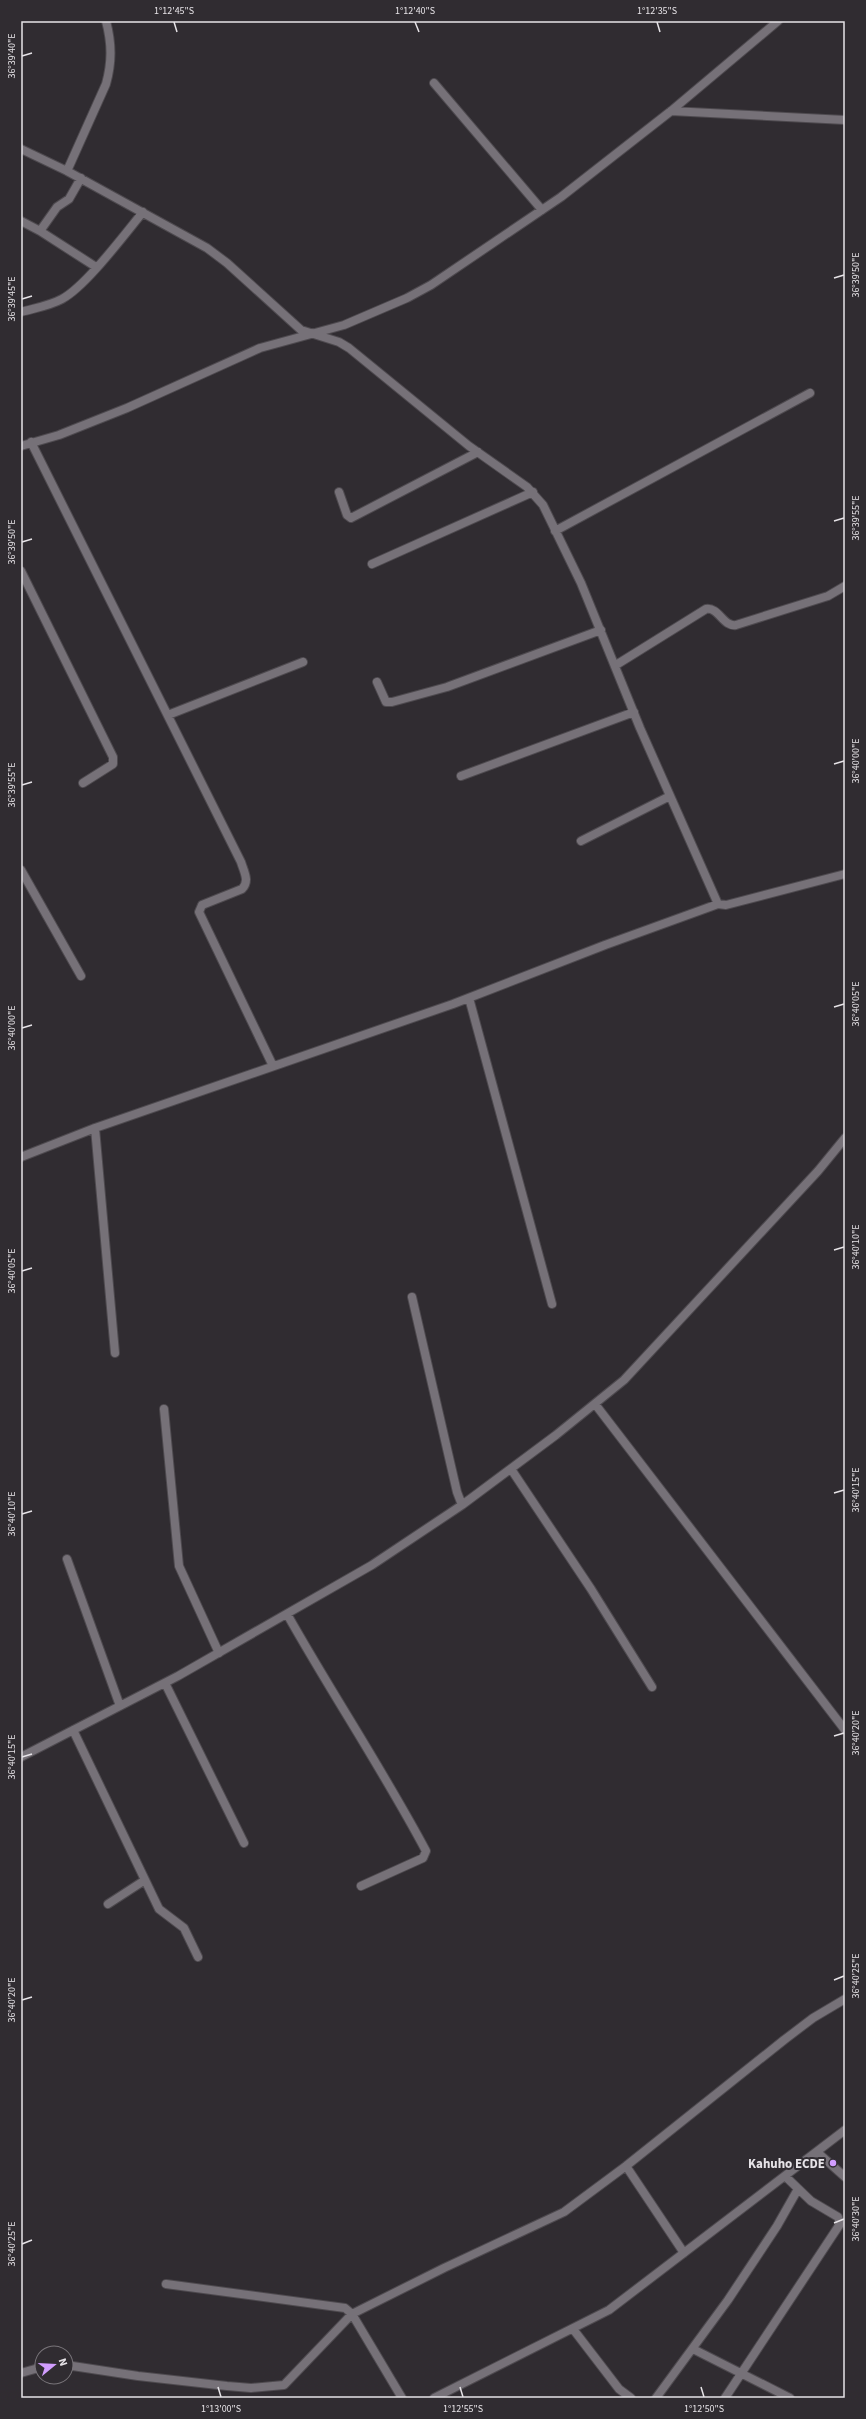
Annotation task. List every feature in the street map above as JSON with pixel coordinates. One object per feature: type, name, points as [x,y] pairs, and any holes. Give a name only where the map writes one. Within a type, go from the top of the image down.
[{"type":"street","points":[[67,171],[106,84],[110,70],[111,39],[106,21]]},
{"type":"street","points":[[21,446],[59,435],[127,408],[260,348],[344,325],[407,298],[465,264],[542,210],[672,111],[778,21]]},
{"type":"street","points":[[434,83],[542,210]]},
{"type":"street","points":[[672,111],[845,120]]},
{"type":"street","points":[[21,149],[81,178],[207,248],[227,263],[301,330],[340,342],[349,348],[478,452],[533,492],[543,505],[601,630],[634,712],[718,904]]},
{"type":"street","points":[[40,231],[57,207],[69,199],[81,178]]},
{"type":"street","points":[[21,312],[51,304],[63,299],[96,267],[143,212]]},
{"type":"street","points":[[21,221],[40,231],[96,267]]},
{"type":"street","points":[[555,530],[810,393]]},
{"type":"street","points":[[31,442],[67,519],[215,809],[247,880],[242,889],[202,905],[199,912],[273,1066]]},
{"type":"street","points":[[340,492],[347,515],[351,518],[478,452]]},
{"type":"street","points":[[372,564],[533,492]]},
{"type":"street","points":[[21,571],[114,757],[113,764],[107,770],[83,783]]},
{"type":"street","points":[[616,665],[706,609],[713,610],[729,624],[736,625],[828,596],[845,586]]},
{"type":"street","points":[[377,682],[382,698],[386,702],[392,702],[447,687],[601,630]]},
{"type":"street","points":[[168,715],[303,662]]},
{"type":"street","points":[[461,776],[634,712]]},
{"type":"street","points":[[581,841],[670,796]]},
{"type":"street","points":[[21,870],[81,976]]},
{"type":"street","points":[[21,1157],[95,1128],[469,998],[605,945],[718,904],[726,905],[845,874]]},
{"type":"street","points":[[469,998],[552,1304]]},
{"type":"street","points":[[95,1128],[115,1352]]},
{"type":"street","points":[[21,1757],[165,1683],[372,1565],[462,1505],[510,1469],[624,1380],[818,1171],[845,1138]]},
{"type":"street","points":[[412,1298],[457,1492],[462,1505]]},
{"type":"street","points":[[595,1404],[845,1730]]},
{"type":"street","points":[[164,1409],[179,1566],[219,1653]]},
{"type":"street","points":[[510,1469],[591,1589],[652,1687]]},
{"type":"street","points":[[67,1559],[120,1706]]},
{"type":"street","points":[[287,1614],[403,1808],[426,1851],[423,1858],[361,1886]]},
{"type":"street","points":[[165,1683],[244,1843]]},
{"type":"street","points":[[73,1730],[159,1909],[184,1928],[198,1957]]},
{"type":"street","points":[[108,1904],[145,1880]]},
{"type":"street","points":[[74,2366],[138,2376],[220,2385],[251,2388],[279,2387],[288,2382],[352,2314],[444,2268],[564,2212],[626,2166],[813,2018],[845,1999]]},
{"type":"street","points":[[434,2398],[574,2329],[621,2302],[845,2130]]},
{"type":"street","points":[[817,2152],[845,2177]]},
{"type":"street","points":[[626,2166],[684,2253]]},
{"type":"street","points":[[725,2398],[842,2221],[811,2201],[785,2176]]},
{"type":"street","points":[[656,2398],[693,2349],[777,2226],[798,2189]]},
{"type":"street","points":[[166,2284],[338,2306],[352,2314],[402,2398]]},
{"type":"street","points":[[574,2329],[619,2389],[631,2398]]},
{"type":"street","points":[[693,2349],[790,2398]]},
{"type":"street","points":[[21,2373],[34,2369]]},
{"type":"place","name":"Kahuho ECDE","points":[[833,2163]]}]
